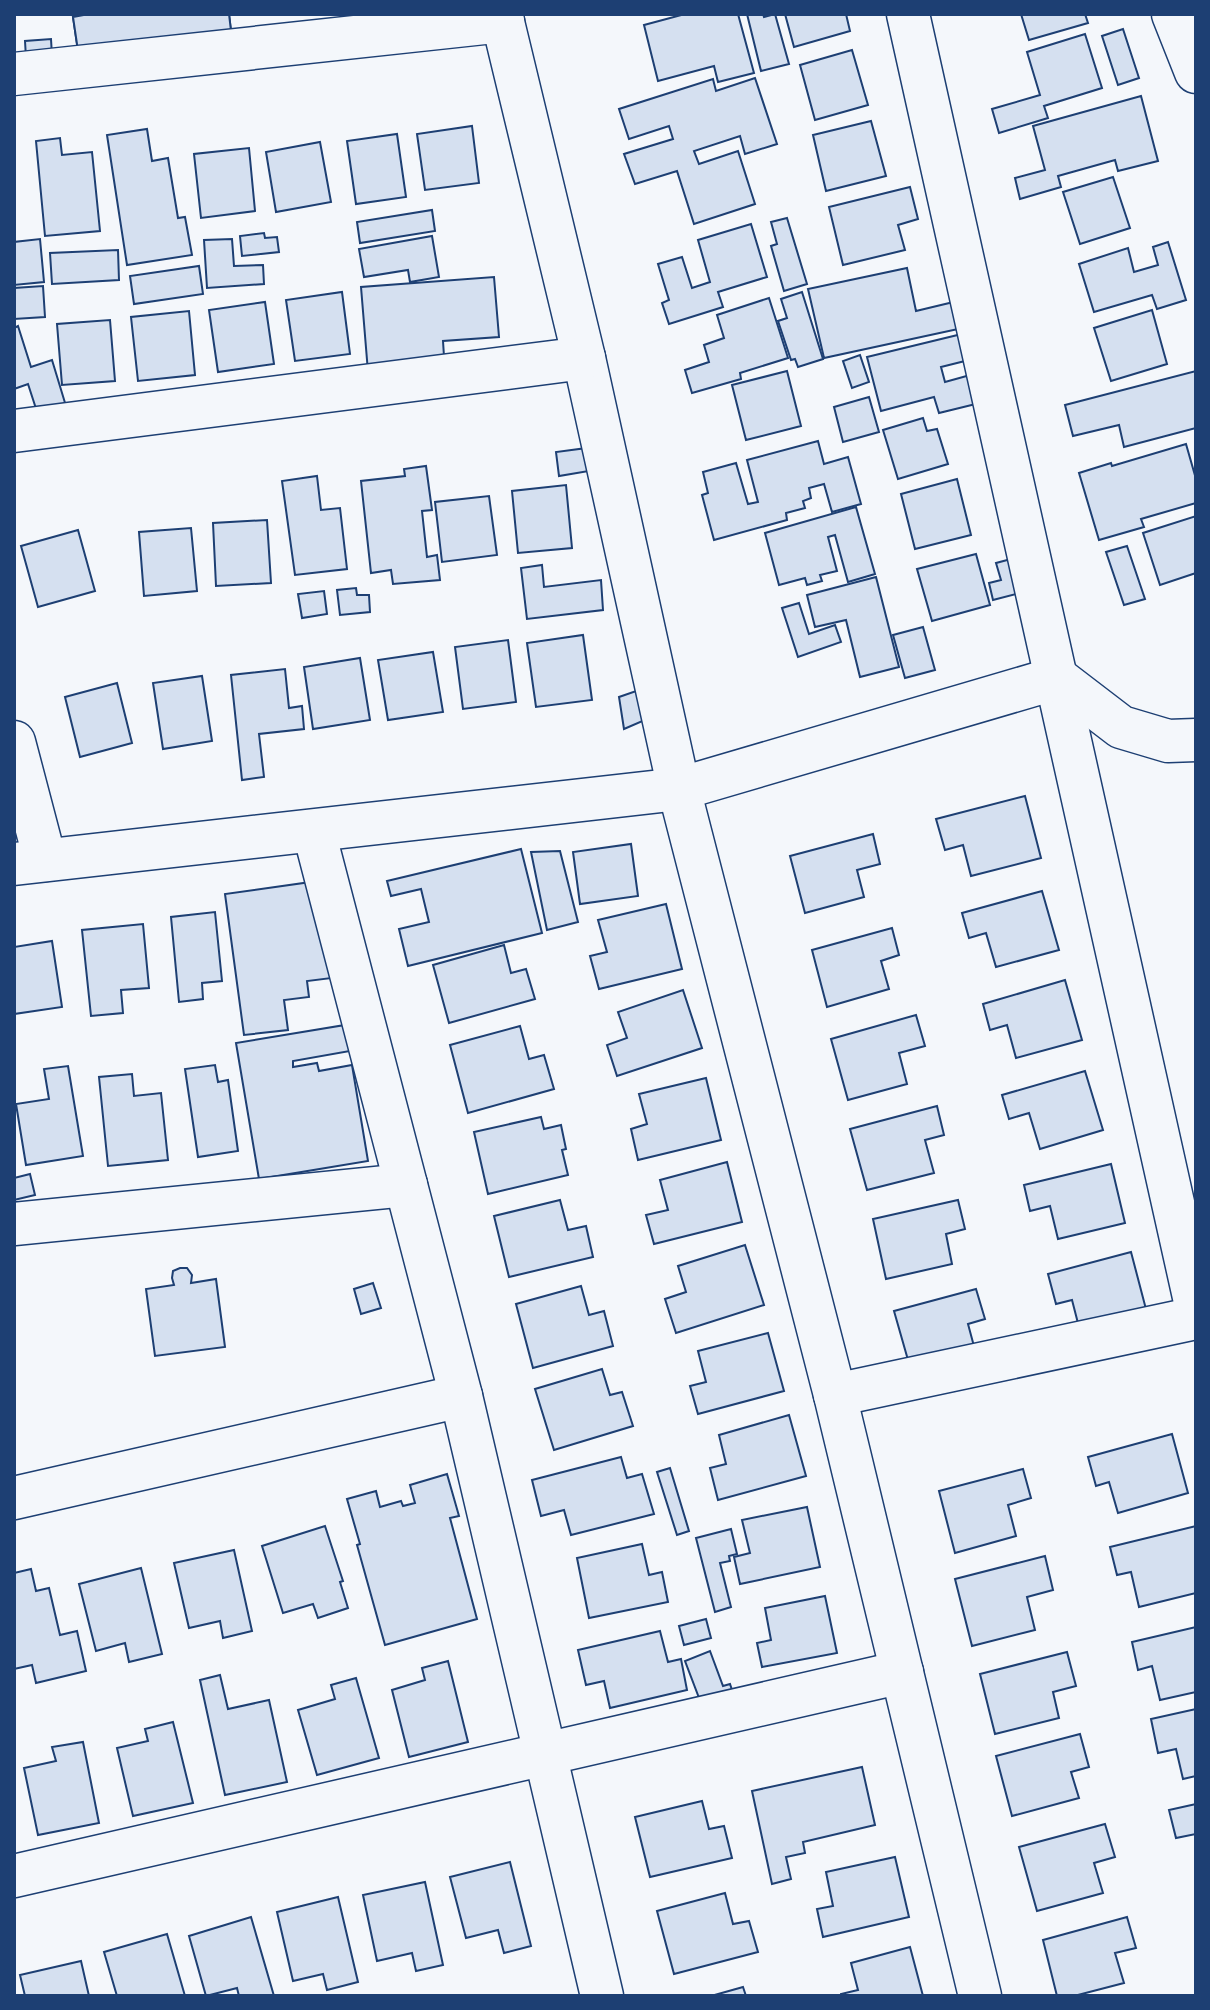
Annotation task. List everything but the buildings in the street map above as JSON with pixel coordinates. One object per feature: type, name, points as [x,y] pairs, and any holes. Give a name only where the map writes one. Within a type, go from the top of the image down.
[{"type":"street","points":[[908,14],[1196,1306]]},
{"type":"street","points":[[1173,14],[1196,72]]},
{"type":"street","points":[[14,74],[502,18],[584,358],[679,789],[835,1395],[980,1996]]},
{"type":"street","points":[[14,431],[584,358]]},
{"type":"street","points":[[1057,678],[1121,727],[1168,741],[1196,740]]},
{"type":"street","points":[[14,742],[30,862],[679,789],[1057,678]]},
{"type":"street","points":[[314,832],[461,1396],[602,1996]]},
{"type":"street","points":[[14,1224],[406,1185]]},
{"type":"street","points":[[835,1395],[1196,1318]]},
{"type":"street","points":[[14,1498],[461,1396]]},
{"type":"street","points":[[14,1876],[902,1672]]}]
